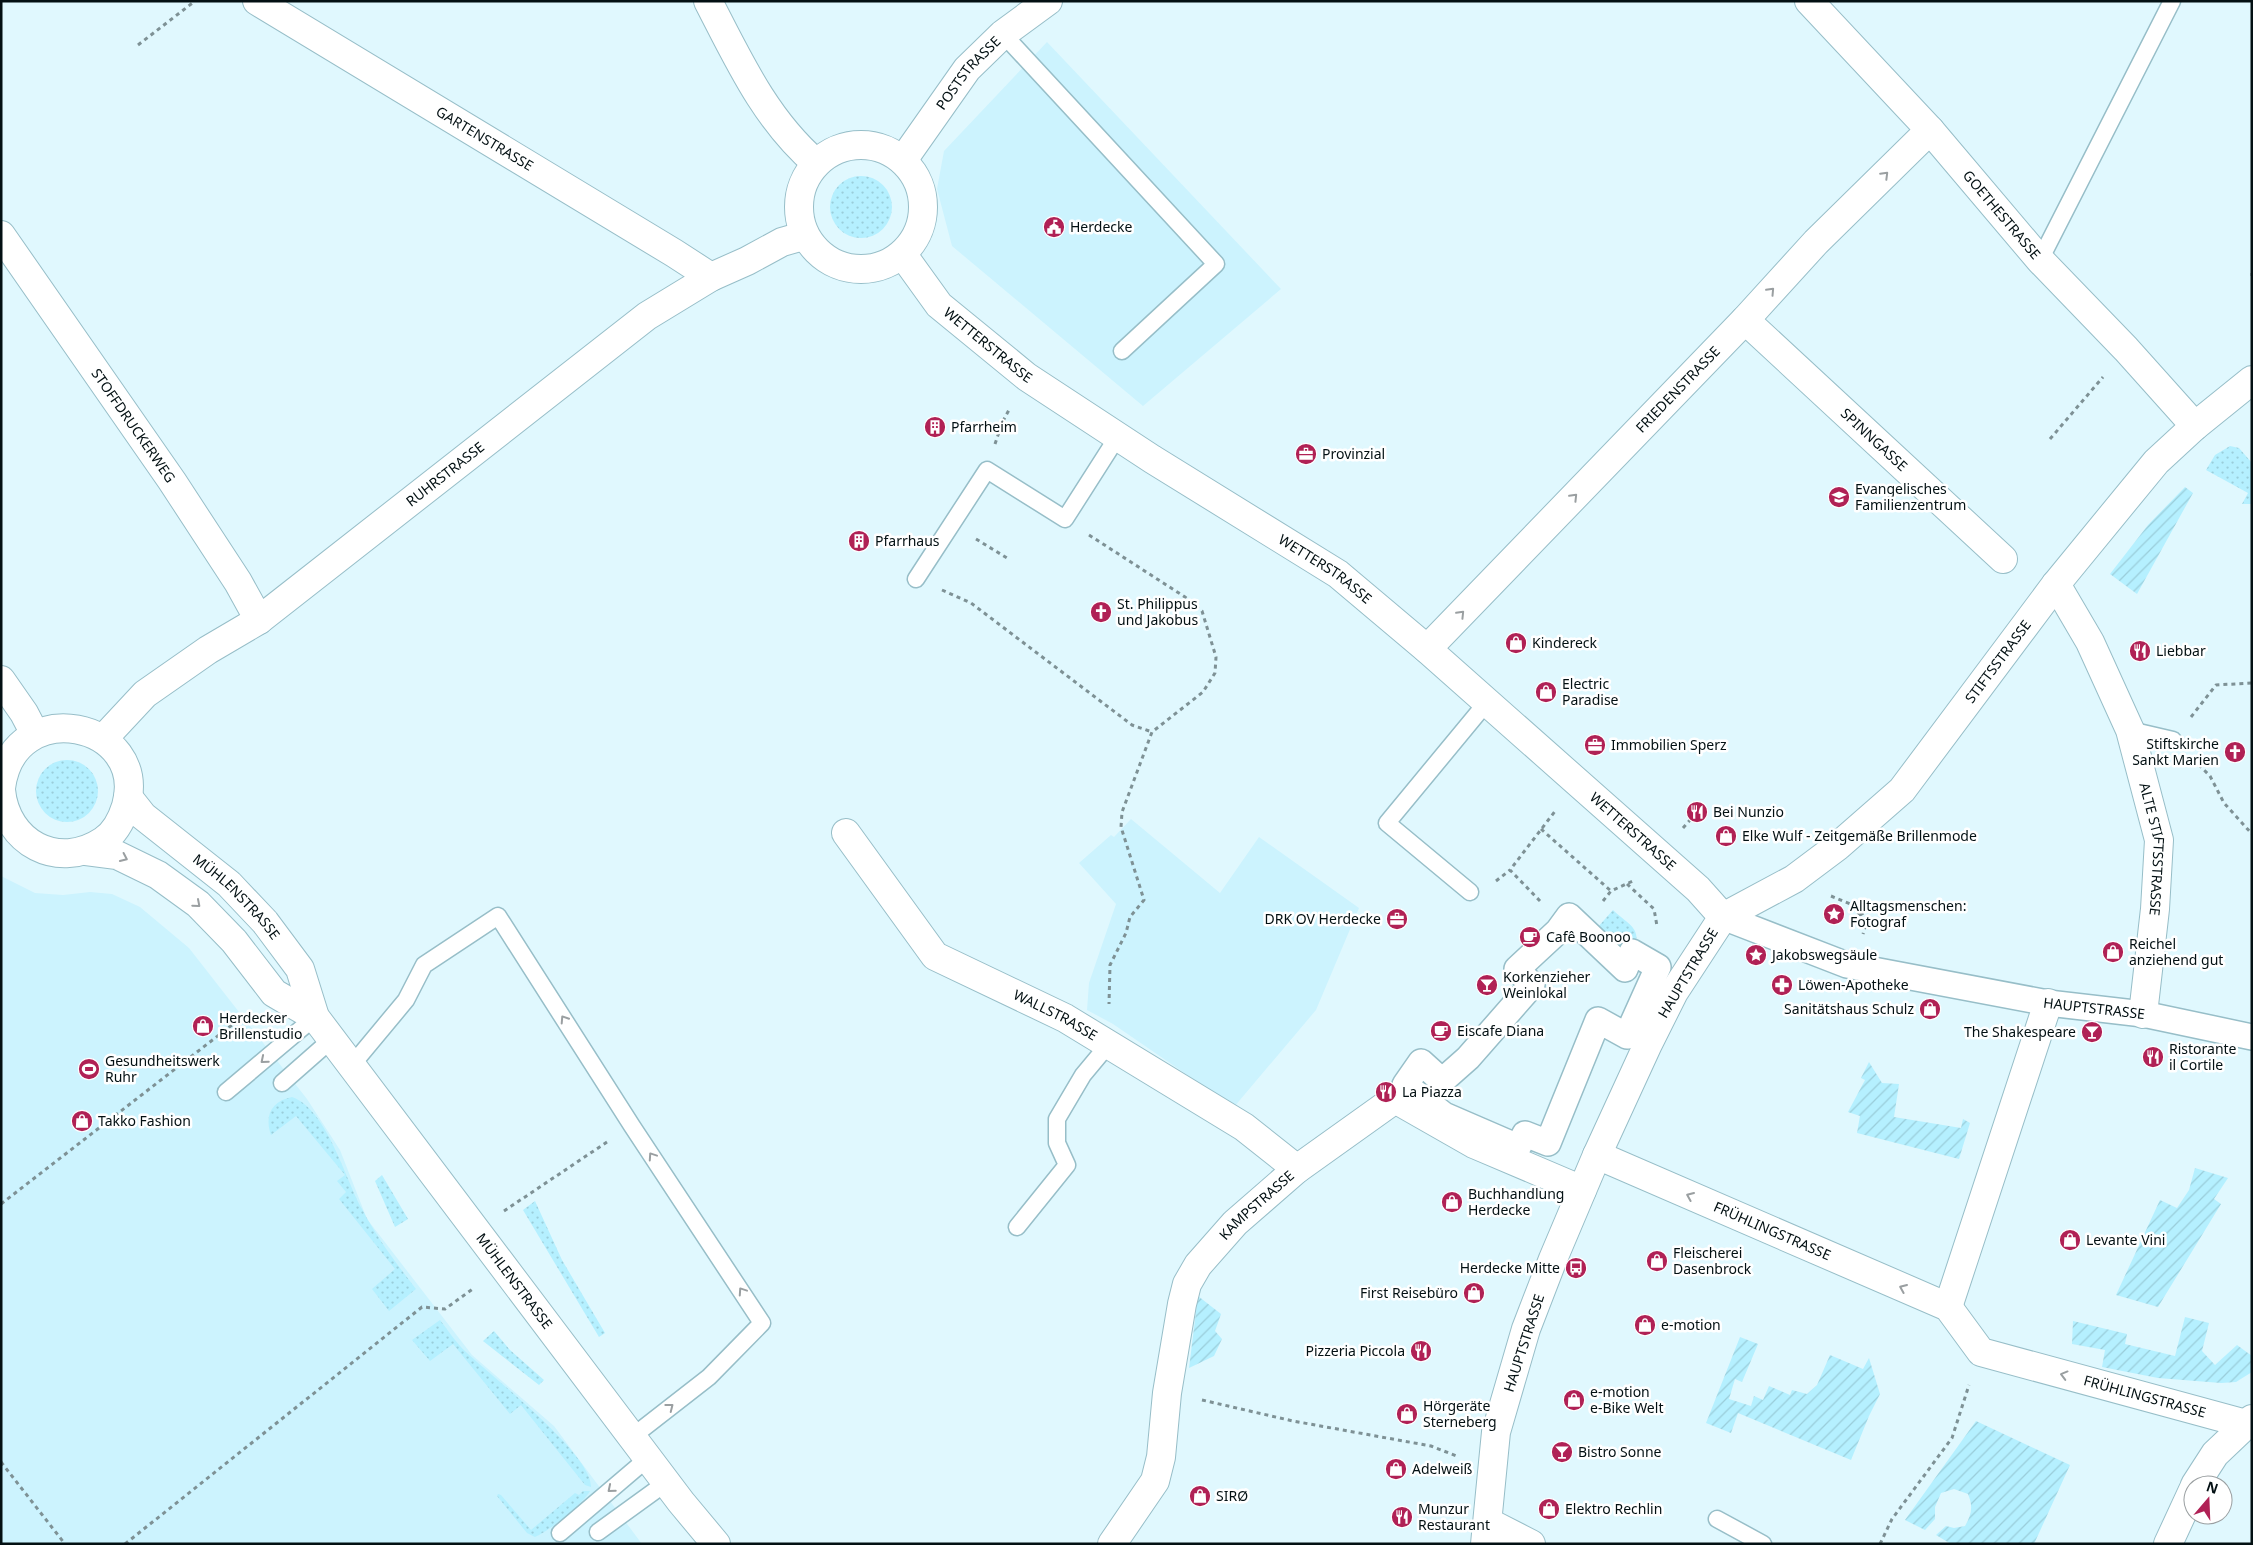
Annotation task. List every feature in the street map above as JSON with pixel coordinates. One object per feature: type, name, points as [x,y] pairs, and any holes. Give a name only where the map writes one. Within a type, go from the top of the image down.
[{"type":"street","name":"GARTENSTRASSE","points":[[257,1],[711,277]]},
{"type":"street","points":[[708,1],[750,81],[773,118],[800,150],[816,164]]},
{"type":"street","name":"POSTSTRASSE","points":[[903,160],[967,69],[1004,34],[1048,1]]},
{"type":"street","name":"GOETHESTRASSE","points":[[1809,1],[1930,130],[2040,260],[2126,349],[2195,426]]},
{"type":"street","name":"FRIEDENSTRASSE","points":[[1427,649],[1745,320],[1816,242],[1930,130]]},
{"type":"street","points":[[853,145],[878,147],[903,160],[917,179],[924,201],[923,217],[917,236],[903,255],[890,263],[862,270],[841,267],[822,257],[803,236],[798,214],[800,191],[816,164],[830,153],[853,145]]},
{"type":"street","name":"STOFFDRUCKERWEG","points":[[1,235],[172,481],[238,582],[259,620]]},
{"type":"street","name":"RUHRSTRASSE","points":[[103,739],[145,694],[208,650],[259,620],[647,316],[711,277],[747,261],[782,242],[803,236]]},
{"type":"street","name":"WETTERSTRASSE","points":[[903,255],[939,305],[1027,377],[1288,545],[1338,574],[1427,649],[1698,888],[1723,917]]},
{"type":"street","name":"SPINNGASSE","points":[[1745,320],[2003,559]]},
{"type":"street","name":"STIFTSSTRASSE","points":[[1723,917],[1794,879],[1838,846],[1902,790],[2056,584],[2156,462],[2195,426],[2252,380]]},
{"type":"street","name":"ALTE STIFTSSTRASSE","points":[[2056,584],[2090,642],[2130,730],[2159,840],[2155,909],[2142,1014]]},
{"type":"street","points":[[1,680],[24,713],[35,734]]},
{"type":"street","name":"MÜHLENSTRASSE","points":[[86,851],[105,840],[117,826],[128,798],[124,768],[118,755],[103,739],[80,729],[57,727],[35,734],[19,746],[9,760],[3,776],[1,789],[2,804],[9,822],[21,837],[41,849],[62,854],[86,851],[117,854],[158,875],[198,904],[234,941],[274,993],[315,1017]]},
{"type":"street","name":"MÜHLENSTRASSE","points":[[128,798],[143,816],[229,884],[265,922],[300,969],[315,1017],[640,1447],[716,1544]]},
{"type":"street","name":"WALLSTRASSE","points":[[846,833],[934,956],[1065,1018],[1244,1127],[1297,1169]]},
{"type":"street","points":[[1569,916],[1625,969],[1632,952],[1644,960],[1658,967],[1627,1036],[1598,1020],[1548,1143],[1525,1134],[1518,1147],[1444,1115],[1404,1085],[1421,1062],[1442,1082],[1468,1058],[1532,986],[1517,969],[1558,931],[1569,916]]},
{"type":"street","name":"HAUPTSTRASSE","points":[[1487,1533],[1496,1432],[1526,1329],[1617,1109],[1674,992],[1723,917],[1847,965],[2048,1003],[2142,1014],[2252,1037]]},
{"type":"street","points":[[1981,1352],[1948,1307],[2048,1003]]},
{"type":"street","name":"KAMPSTRASSE","points":[[1112,1544],[1155,1481],[1161,1457],[1167,1393],[1187,1284],[1198,1265],[1235,1223],[1297,1169],[1395,1100],[1474,1144],[1582,1190]]},
{"type":"street","name":"FRÜHLINGSTRASSE","points":[[1597,1156],[1948,1307]]},
{"type":"street","name":"FRÜHLINGSTRASSE","points":[[1981,1352],[2249,1421]]},
{"type":"street","points":[[2201,1475],[2215,1454],[2249,1421]]},
{"type":"street","points":[[2168,1544],[2183,1512]]},
{"type":"street","points":[[1487,1533],[1531,1544]]},
{"type":"lane","points":[[2040,260],[2172,1]]},
{"type":"lane","points":[[1004,34],[1216,264],[1122,351]]},
{"type":"lane","points":[[916,579],[987,470],[1065,519],[1118,436]]},
{"type":"lane","points":[[1470,892],[1387,823],[1486,702]]},
{"type":"lane","points":[[2130,730],[2173,740]]},
{"type":"lane","points":[[352,1065],[406,1000],[424,965],[498,916],[632,1126],[762,1323],[640,1447],[560,1533]]},
{"type":"lane","points":[[226,1092],[315,1017]]},
{"type":"lane","points":[[282,1083],[332,1039]]},
{"type":"lane","points":[[1017,1227],[1067,1165],[1057,1143],[1057,1120],[1083,1075],[1108,1045]]},
{"type":"lane","points":[[598,1532],[667,1482]]},
{"type":"lane","points":[[1717,1519],[1763,1544]]},
{"type":"path","points":[[138,45],[195,1]]},
{"type":"path","points":[[2050,439],[2126,349]]},
{"type":"path","points":[[987,470],[1002,423],[1027,377]]},
{"type":"path","points":[[1065,519],[1185,596],[1202,611],[1216,657],[1215,673],[1203,692],[1152,732],[1122,812],[1120,828],[1144,900],[1130,917],[1126,933],[1110,965],[1108,1045]]},
{"type":"path","points":[[952,524],[1007,558]]},
{"type":"path","points":[[916,579],[971,603],[1132,725],[1152,732]]},
{"type":"path","points":[[2252,683],[2216,685],[2173,740],[2210,776],[2224,803],[2252,834]]},
{"type":"path","points":[[1544,905],[1510,870],[1577,781]]},
{"type":"path","points":[[1541,829],[1611,891]]},
{"type":"path","points":[[1596,907],[1611,891],[1642,877],[1659,855]]},
{"type":"path","points":[[1794,879],[1853,905],[1866,924],[1856,967]]},
{"type":"path","points":[[1627,884],[1654,909],[1658,928],[1644,960]]},
{"type":"path","points":[[1860,915],[1867,911]]},
{"type":"path","points":[[2,1202],[274,993]]},
{"type":"path","points":[[476,1229],[632,1126]]},
{"type":"path","points":[[125,1544],[422,1307],[444,1309],[503,1265]]},
{"type":"path","points":[[1880,1544],[1892,1518],[1952,1438],[1981,1352]]},
{"type":"path","points":[[1167,1393],[1293,1421],[1431,1446],[1450,1455],[1492,1464]]},
{"type":"path","points":[[1,1462],[65,1544]]},
{"type":"shaded area","points":[[1047,42],[1281,289],[1143,406],[952,246],[937,189],[944,151]]},
{"type":"shaded area","points":[[855,176],[867,176],[883,185],[890,195],[892,207],[890,219],[883,229],[867,238],[855,238],[844,233],[835,224],[830,213],[830,201],[835,190],[844,181]]},
{"type":"shaded area","points":[[2230,446],[2239,448],[2252,463],[2252,504],[2242,504],[2248,493],[2206,470],[2215,455]]},
{"type":"shaded area","points":[[2185,487],[2193,493],[2137,594],[2110,574],[2148,525]]},
{"type":"shaded area","points":[[61,760],[73,760],[89,769],[96,779],[98,791],[96,803],[89,813],[73,822],[61,822],[50,817],[41,808],[36,797],[36,785],[41,774],[50,765]]},
{"type":"shaded area","points":[[1131,819],[1220,893],[1259,837],[1359,908],[1316,1010],[1234,1107],[1113,1024],[1087,1010],[1089,983],[1116,904],[1079,863],[1111,835],[1114,837]]},
{"type":"shaded area","points":[[1,876],[35,893],[63,895],[90,892],[112,894],[140,907],[189,948],[307,1099],[340,1150],[367,1219],[472,1355],[554,1426],[642,1544],[1,1544]]},
{"type":"shaded area","points":[[1613,910],[1630,924],[1636,933],[1632,952],[1590,936]]},
{"type":"shaded area","points":[[1869,1062],[1882,1083],[1899,1084],[1894,1117],[1961,1128],[1963,1119],[1970,1123],[1959,1159],[1857,1133],[1860,1116],[1848,1112],[1865,1080],[1861,1078]]},
{"type":"shaded area","points":[[292,1097],[304,1104],[315,1115],[325,1130],[368,1220],[387,1250],[416,1289],[389,1311],[372,1289],[395,1269],[339,1199],[346,1192],[337,1181],[345,1175],[296,1116],[271,1135],[269,1115],[271,1110],[279,1102]]},
{"type":"shaded area","points":[[2195,1168],[2228,1178],[2214,1199],[2221,1204],[2158,1307],[2116,1295],[2160,1200],[2177,1208],[2189,1190]]},
{"type":"shaded area","points":[[382,1175],[408,1219],[395,1227],[375,1181]]},
{"type":"shaded area","points":[[535,1201],[562,1260],[605,1333],[599,1337],[523,1210]]},
{"type":"shaded area","points":[[1198,1296],[1221,1314],[1215,1331],[1222,1339],[1214,1356],[1189,1368]]},
{"type":"shaded area","points":[[2185,1317],[2209,1323],[2202,1351],[2215,1365],[2237,1345],[2252,1356],[2252,1372],[2236,1382],[2221,1383],[2158,1378],[2102,1367],[2105,1350],[2072,1344],[2073,1321],[2127,1334],[2125,1344],[2175,1356]]},
{"type":"shaded area","points":[[440,1320],[462,1348],[539,1416],[559,1437],[576,1456],[587,1473],[591,1487],[585,1485],[521,1405],[510,1414],[453,1344],[430,1361],[412,1340]]},
{"type":"shaded area","points":[[494,1331],[510,1350],[544,1380],[539,1385],[483,1341]]},
{"type":"shaded area","points":[[1740,1337],[1758,1344],[1742,1382],[1735,1379],[1729,1399],[1751,1406],[1754,1396],[1763,1400],[1769,1386],[1790,1395],[1792,1390],[1807,1394],[1817,1385],[1830,1355],[1863,1369],[1869,1358],[1880,1394],[1851,1460],[1738,1413],[1731,1433],[1706,1423]]},
{"type":"shaded area","points":[[1976,1421],[2070,1465],[2034,1544],[1951,1544],[1936,1535],[1946,1526],[1954,1528],[1965,1526],[1969,1518],[1971,1502],[1968,1494],[1954,1489],[1941,1493],[1935,1507],[1935,1519],[1925,1530],[1905,1520]]},
{"type":"shaded area","points":[[583,1491],[590,1491],[565,1517],[535,1537],[527,1533],[497,1496],[498,1494],[501,1495],[531,1530],[575,1493],[579,1495]]},
{"type":"place","name":"Herdecke","points":[[1054,227]]},
{"type":"place","name":"Pfarrheim","points":[[935,427]]},
{"type":"place","name":"Provinzial","points":[[1306,454]]},
{"type":"place","name":"Evangelisches Familienzentrum","points":[[1839,497]]},
{"type":"place","name":"Pfarrhaus","points":[[859,541]]},
{"type":"place","name":"St. Philippus und Jakobus","points":[[1101,612]]},
{"type":"place","name":"Kindereck","points":[[1516,643]]},
{"type":"place","name":"Liebbar","points":[[2140,651]]},
{"type":"place","name":"Electric Paradise","points":[[1546,692]]},
{"type":"place","name":"Immobilien Sperz","points":[[1595,745]]},
{"type":"place","name":"Stiftskirche Sankt Marien","points":[[2235,752]]},
{"type":"place","name":"Bei Nunzio","points":[[1697,812]]},
{"type":"place","name":"Elke Wulf - Zeitgemäße Brillenmode","points":[[1726,836]]},
{"type":"place","name":"Alltagsmenschen: Fotograf","points":[[1834,914]]},
{"type":"place","name":"DRK OV Herdecke","points":[[1397,919]]},
{"type":"place","name":"Cafê Boonoo","points":[[1530,937]]},
{"type":"place","name":"Reichel anziehend gut","points":[[2113,952]]},
{"type":"place","name":"Jakobswegsäule","points":[[1756,955]]},
{"type":"place","name":"Korkenzieher Weinlokal","points":[[1487,985]]},
{"type":"place","name":"Löwen-Apotheke","points":[[1782,985]]},
{"type":"place","name":"Sanitätshaus Schulz","points":[[1930,1009]]},
{"type":"place","name":"Herdecker Brillenstudio","points":[[203,1026]]},
{"type":"place","name":"Eiscafe Diana","points":[[1441,1031]]},
{"type":"place","name":"The Shakespeare","points":[[2092,1032]]},
{"type":"place","name":"Ristorante il Cortile","points":[[2153,1057]]},
{"type":"place","name":"Gesundheitswerk Ruhr","points":[[89,1069]]},
{"type":"place","name":"La Piazza","points":[[1386,1092]]},
{"type":"place","name":"Takko Fashion","points":[[82,1121]]},
{"type":"place","name":"Buchhandlung Herdecke","points":[[1452,1202]]},
{"type":"place","name":"Levante Vini","points":[[2070,1240]]},
{"type":"place","name":"Fleischerei Dasenbrock","points":[[1657,1261]]},
{"type":"place","name":"Herdecke Mitte","points":[[1576,1268]]},
{"type":"place","name":"First Reisebüro","points":[[1474,1293]]},
{"type":"place","name":"e-motion","points":[[1645,1325]]},
{"type":"place","name":"Pizzeria Piccola","points":[[1421,1351]]},
{"type":"place","name":"e-motion e-Bike Welt","points":[[1574,1400]]},
{"type":"place","name":"Hörgeräte Sterneberg","points":[[1407,1414]]},
{"type":"place","name":"Bistro Sonne","points":[[1562,1452]]},
{"type":"place","name":"Adelweiß","points":[[1396,1469]]},
{"type":"place","name":"SIRØ","points":[[1200,1496]]},
{"type":"place","name":"Elektro Rechlin","points":[[1549,1509]]},
{"type":"place","name":"Munzur Restaurant","points":[[1402,1517]]}]
